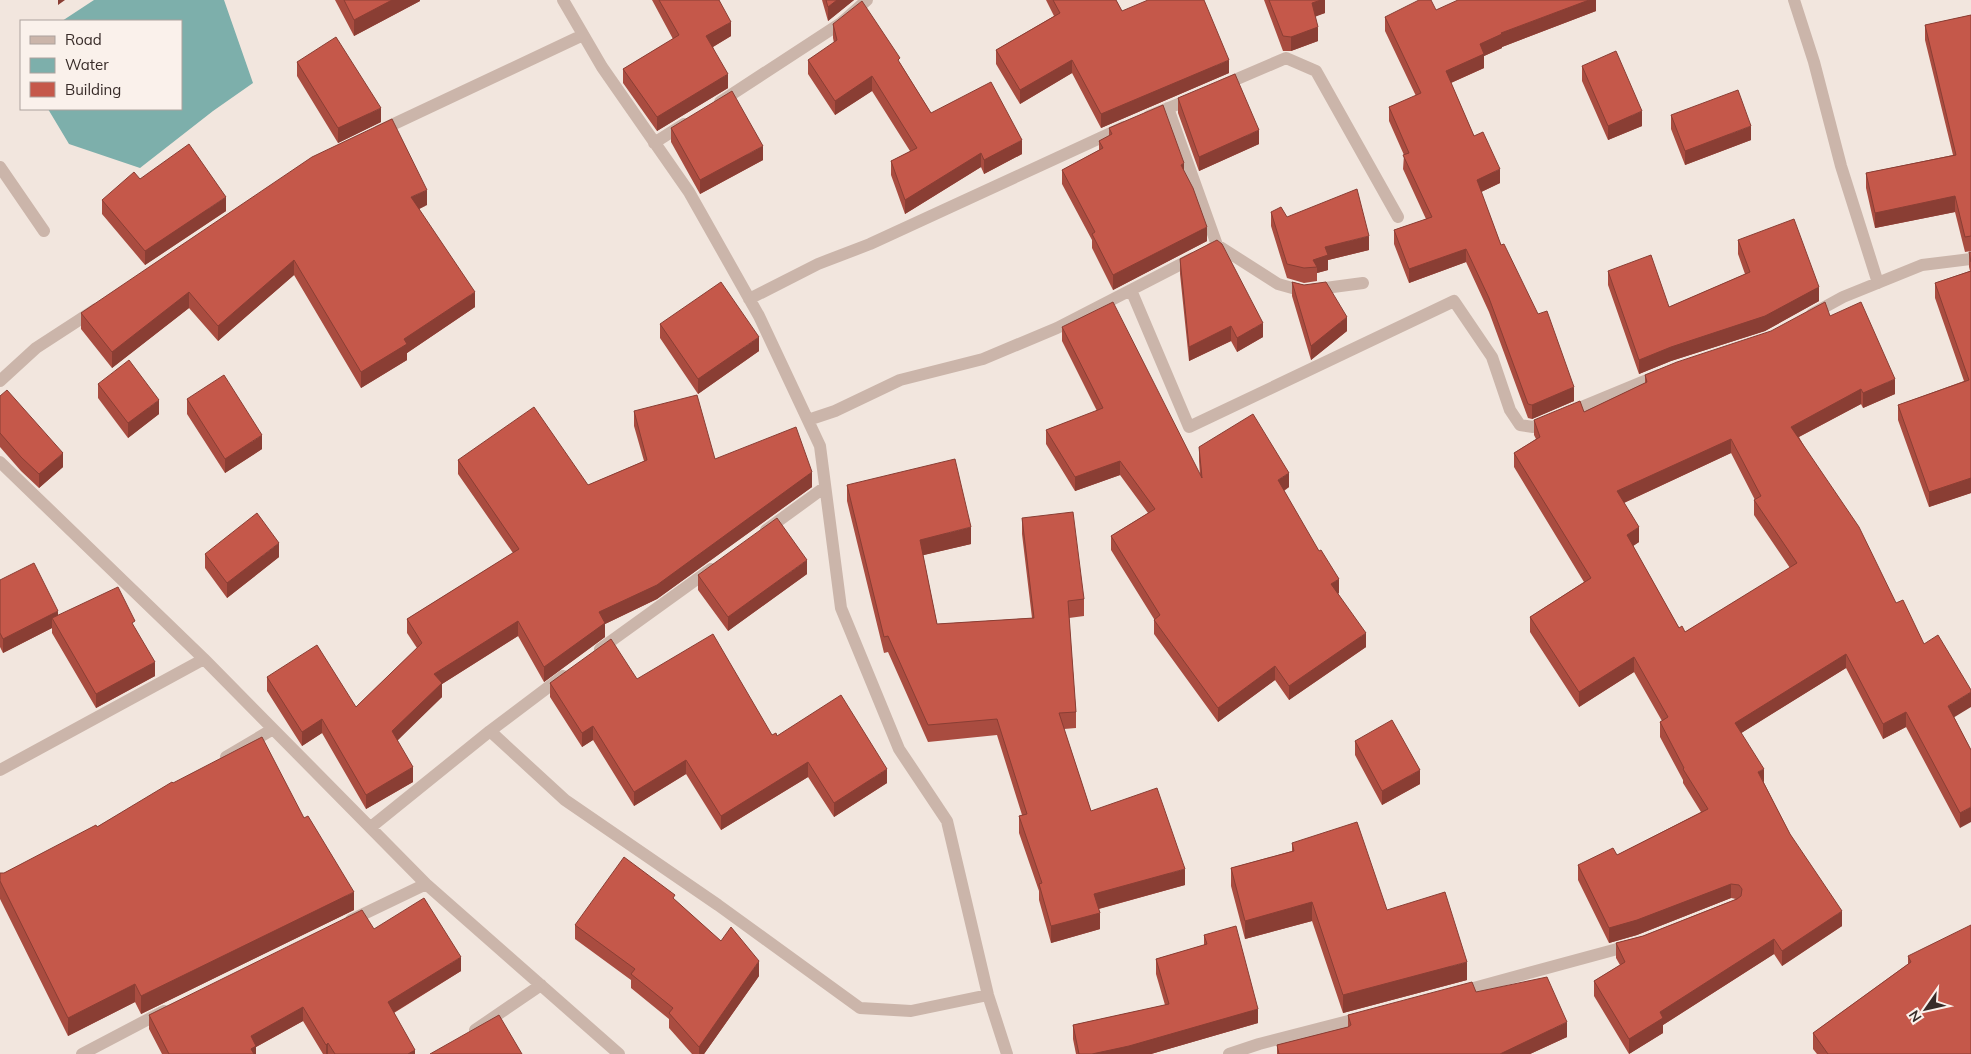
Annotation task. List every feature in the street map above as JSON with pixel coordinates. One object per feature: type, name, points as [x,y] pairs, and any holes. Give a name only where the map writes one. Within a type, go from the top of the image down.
[{"type":"street","points":[[563,0],[602,67],[689,192],[759,316],[820,446],[841,608],[899,749],[947,821],[988,995],[1007,1054]]},
{"type":"street","points":[[713,106],[841,23],[866,0]]},
{"type":"street","points":[[1794,0],[1814,62],[1841,166],[1878,283]]},
{"type":"street","points":[[369,136],[583,35]]},
{"type":"street","points":[[749,299],[818,264],[870,244],[1091,141],[1286,58],[1316,71],[1398,217]]},
{"type":"street","points":[[1168,108],[1217,246],[1278,284],[1303,290],[1362,283]]},
{"type":"street","points":[[654,143],[696,117]]},
{"type":"street","points":[[0,167],[44,231]]},
{"type":"street","points":[[808,420],[835,411],[900,380],[982,359],[1058,328],[1217,246]]},
{"type":"street","points":[[1801,320],[1843,297],[1922,265],[1971,259]]},
{"type":"street","points":[[1131,290],[1189,427],[1454,301],[1492,358],[1510,410],[1520,424],[1533,428],[1599,398],[1674,369]]},
{"type":"street","points":[[0,381],[36,348],[110,299]]},
{"type":"street","points":[[0,462],[204,659],[426,884],[619,1054]]},
{"type":"street","points":[[754,538],[826,487]]},
{"type":"street","points":[[586,659],[722,561]]},
{"type":"street","points":[[0,770],[204,659]]},
{"type":"street","points":[[371,828],[490,731],[572,670]]},
{"type":"street","points":[[214,764],[273,728]]},
{"type":"street","points":[[490,731],[565,800],[718,905],[860,1008],[910,1011],[988,995]]},
{"type":"street","points":[[338,927],[426,884]]},
{"type":"street","points":[[1450,994],[1648,940]]},
{"type":"street","points":[[463,1038],[541,985]]},
{"type":"street","points":[[82,1054],[179,1004]]},
{"type":"street","points":[[1229,1054],[1259,1044],[1374,1015]]},
{"type":"water","points":[[94,0],[224,0],[253,83],[213,111],[140,168],[69,144],[49,110],[182,110],[182,20],[64,20]]},
{"type":"building","points":[[344,0],[392,0],[354,20]]},
{"type":"building","points":[[659,0],[719,0],[731,22],[706,36],[728,74],[657,117],[623,69],[679,35]]},
{"type":"building","points":[[826,0],[837,0],[828,7]]},
{"type":"building","points":[[1053,0],[1116,0],[1122,11],[1148,0],[1204,0],[1229,60],[1101,114],[1072,60],[1020,90],[996,50],[1060,13]]},
{"type":"building","points":[[1269,0],[1321,0],[1312,3],[1318,27],[1291,37],[1283,36]]},
{"type":"building","points":[[1419,0],[1431,0],[1436,10],[1458,0],[1589,0],[1501,33],[1480,44],[1484,54],[1446,71],[1474,136],[1483,132],[1500,169],[1477,180],[1501,245],[1504,244],[1538,314],[1547,311],[1574,387],[1532,405],[1528,404],[1489,298],[1466,249],[1409,269],[1394,230],[1432,217],[1403,155],[1409,153],[1389,107],[1421,93],[1385,17]]},
{"type":"building","points":[[862,1],[900,58],[898,60],[931,113],[991,82],[1022,140],[984,160],[981,153],[905,200],[891,161],[917,148],[872,76],[835,101],[808,60],[837,40],[833,24]]},
{"type":"building","points":[[1971,15],[1971,236],[1965,237],[1955,196],[1875,213],[1866,173],[1956,155],[1925,25]]},
{"type":"building","points":[[336,37],[381,108],[338,128],[297,62]]},
{"type":"building","points":[[1616,51],[1642,111],[1608,126],[1582,66]]},
{"type":"building","points":[[1235,74],[1259,130],[1199,157],[1178,98]]},
{"type":"building","points":[[1738,90],[1751,126],[1685,151],[1671,115]]},
{"type":"building","points":[[732,91],[763,146],[700,180],[671,128]]},
{"type":"building","points":[[1163,105],[1184,163],[1181,165],[1193,188],[1207,227],[1113,275],[1092,234],[1095,232],[1062,170],[1103,148],[1099,141],[1112,134],[1109,128]]},
{"type":"building","points":[[392,119],[427,190],[411,197],[475,292],[404,339],[407,344],[361,372],[294,260],[218,326],[189,292],[112,352],[81,313],[312,157]]},
{"type":"building","points":[[189,144],[226,197],[145,251],[102,200],[134,172],[140,179]]},
{"type":"building","points":[[1357,189],[1369,236],[1325,247],[1328,255],[1313,260],[1317,267],[1304,268],[1287,264],[1271,212],[1281,207],[1287,217]]},
{"type":"building","points":[[1794,219],[1819,287],[1765,316],[1671,347],[1639,360],[1608,271],[1651,255],[1669,307],[1750,272],[1738,240]]},
{"type":"building","points":[[1217,240],[1222,244],[1263,323],[1237,338],[1231,326],[1189,347],[1180,259]]},
{"type":"building","points":[[1971,271],[1971,478],[1929,492],[1898,405],[1969,380],[1935,283]]},
{"type":"building","points":[[721,282],[759,337],[698,379],[660,324]]},
{"type":"building","points":[[1292,282],[1304,285],[1326,282],[1347,317],[1311,346]]},
{"type":"building","points":[[1113,302],[1202,478],[1199,447],[1253,414],[1289,473],[1278,480],[1319,551],[1321,550],[1339,579],[1331,584],[1366,633],[1289,686],[1275,666],[1218,708],[1154,620],[1160,615],[1111,536],[1155,509],[1120,461],[1075,477],[1046,430],[1103,408],[1062,327]]},
{"type":"building","points":[[1825,302],[1830,316],[1861,302],[1895,379],[1863,393],[1861,389],[1791,427],[1859,527],[1896,603],[1903,600],[1924,644],[1938,635],[1971,690],[1971,692],[1948,706],[1971,750],[1971,807],[1960,813],[1906,712],[1883,724],[1846,654],[1735,723],[1764,769],[1758,772],[1790,834],[1842,911],[1782,951],[1774,939],[1660,1012],[1663,1018],[1629,1039],[1594,981],[1625,962],[1616,943],[1643,936],[1737,899],[1741,896],[1742,889],[1739,885],[1731,884],[1637,920],[1609,928],[1578,865],[1613,848],[1617,855],[1708,809],[1683,769],[1660,722],[1668,717],[1634,657],[1579,692],[1530,617],[1591,578],[1514,453],[1540,437],[1534,420],[1580,401],[1584,412],[1647,382],[1645,375],[1677,362],[1771,331]],"holes":[[[1731,439],[1761,496],[1754,500],[1797,563],[1685,632],[1682,626],[1679,628],[1627,535],[1639,527],[1617,491]]]},
{"type":"building","points":[[129,360],[159,400],[128,423],[98,384]]},
{"type":"building","points":[[224,375],[262,435],[225,459],[187,399]]},
{"type":"building","points":[[7,390],[63,453],[39,474],[0,433],[0,396]]},
{"type":"building","points":[[697,395],[715,459],[796,427],[812,472],[657,585],[599,612],[605,623],[544,667],[518,621],[434,674],[442,683],[392,731],[413,767],[366,795],[322,719],[302,732],[267,677],[317,645],[356,707],[422,643],[407,619],[519,549],[458,460],[534,407],[588,485],[647,460],[634,411]]},
{"type":"building","points":[[955,459],[971,527],[920,540],[937,624],[1034,618],[1022,518],[1073,512],[1084,599],[1068,601],[1076,712],[1059,713],[1091,811],[1157,788],[1185,869],[1094,894],[1100,913],[1051,926],[1039,884],[1042,883],[1019,816],[1027,814],[997,719],[928,725],[888,636],[884,637],[847,485]]},
{"type":"building","points":[[257,513],[279,543],[227,583],[205,554]]},
{"type":"building","points":[[777,518],[807,560],[728,617],[698,575]]},
{"type":"building","points":[[34,563],[58,611],[3,639],[0,633],[0,580]]},
{"type":"building","points":[[118,587],[135,621],[132,623],[155,662],[96,694],[52,618]]},
{"type":"building","points":[[713,634],[772,735],[776,733],[777,736],[841,695],[887,769],[834,803],[808,762],[721,816],[686,760],[634,792],[593,726],[582,733],[550,683],[611,639],[637,679]]},
{"type":"building","points":[[1392,720],[1420,770],[1382,791],[1355,741]]},
{"type":"building","points":[[262,737],[304,818],[308,816],[354,892],[141,996],[135,984],[68,1018],[0,881],[0,873],[4,873],[96,825],[97,827],[172,782]]},
{"type":"building","points":[[1357,822],[1387,910],[1445,892],[1467,962],[1343,995],[1312,902],[1245,921],[1231,868],[1294,851],[1292,843]]},
{"type":"building","points":[[624,857],[675,895],[673,898],[721,941],[731,927],[759,961],[699,1047],[669,1013],[673,1008],[631,974],[635,969],[575,925]]},
{"type":"building","points":[[424,898],[461,957],[388,1002],[415,1050],[408,1054],[335,1054],[328,1043],[326,1045],[303,1007],[251,1036],[256,1046],[251,1049],[254,1054],[169,1054],[149,1015],[362,910],[374,929]]},
{"type":"building","points":[[1971,925],[1971,1054],[1828,1054],[1813,1033],[1911,962],[1908,956]]},
{"type":"building","points":[[1236,926],[1258,1009],[1129,1046],[1092,1054],[1079,1054],[1073,1025],[1169,1004],[1156,959],[1207,944],[1204,935]]},
{"type":"building","points":[[1547,977],[1567,1022],[1500,1054],[1279,1054],[1277,1045],[1348,1027],[1351,1025],[1348,1015],[1472,982],[1476,992]]},
{"type":"building","points":[[499,1015],[522,1054],[430,1054]]}]
